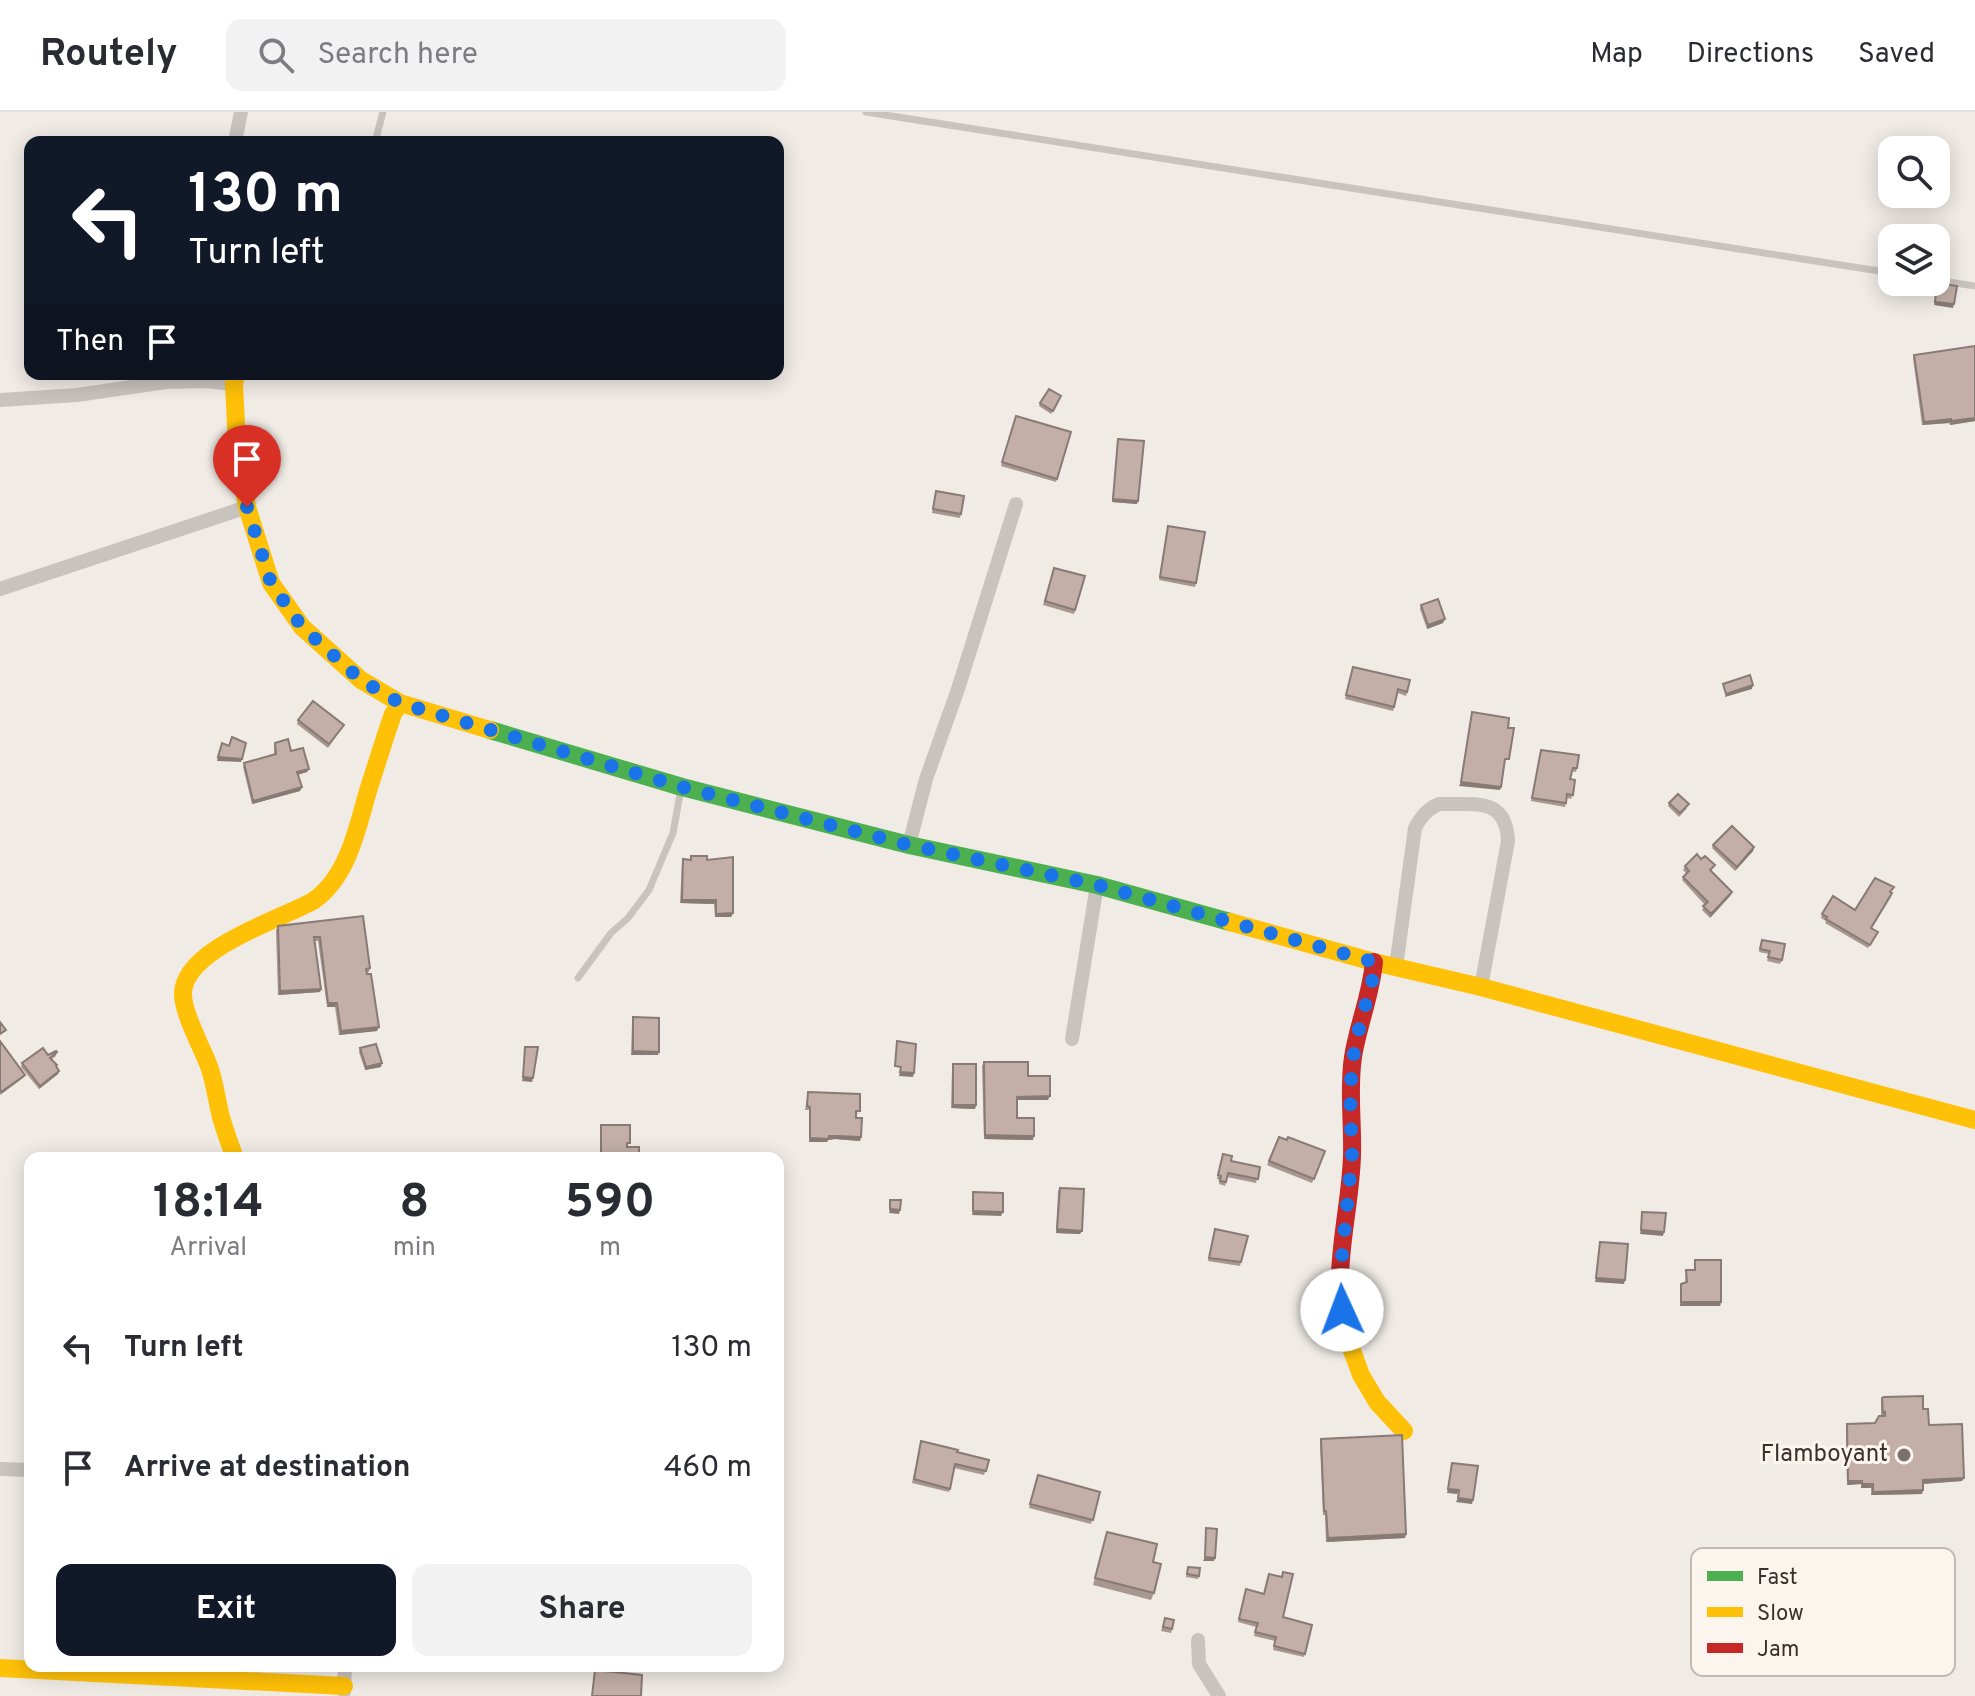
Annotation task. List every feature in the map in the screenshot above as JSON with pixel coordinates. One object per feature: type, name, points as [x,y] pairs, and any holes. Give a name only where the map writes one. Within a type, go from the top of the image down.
[{"type":"street","points":[[236,136],[241,112]]},
{"type":"street","points":[[0,400],[77,395],[166,382],[220,380]]},
{"type":"street","points":[[235,380],[237,445],[247,507],[271,583],[302,627],[361,680],[400,703],[682,787],[909,845],[1097,885],[1374,962],[1481,987],[1975,1120]]},
{"type":"street","points":[[909,845],[926,779],[958,689],[1016,504]]},
{"type":"street","points":[[0,589],[247,507]]},
{"type":"street","points":[[233,1152],[211,1072],[184,1004],[184,983],[196,966],[214,951],[314,900],[327,887],[348,854],[393,714],[400,703]]},
{"type":"street","points":[[1396,967],[1415,828],[1422,815],[1439,804],[1488,806],[1504,818],[1508,841],[1481,987]]},
{"type":"street","points":[[1072,1039],[1097,885]]},
{"type":"street","points":[[1374,962],[1353,1058],[1350,1093],[1352,1156],[1340,1287],[1349,1344],[1361,1375],[1377,1402],[1404,1431]]},
{"type":"street","points":[[2,1469],[24,1470]]},
{"type":"street","points":[[1198,1640],[1199,1664],[1219,1696]]},
{"type":"street","points":[[0,1668],[24,1670]]},
{"type":"street","points":[[60,1672],[344,1691]]},
{"type":"lane","points":[[377,136],[383,112]]},
{"type":"lane","points":[[866,112],[1878,271]]},
{"type":"lane","points":[[1950,282],[1975,286]]},
{"type":"lane","points":[[578,978],[611,933],[628,918],[649,890],[673,833],[682,787]]},
{"type":"building","points":[[1950,285],[1957,286],[1954,304],[1935,302],[1936,296],[1950,296]]},
{"type":"building","points":[[1975,346],[1975,418],[1924,422],[1914,355]]},
{"type":"building","points":[[1049,389],[1061,396],[1053,411],[1040,403]]},
{"type":"building","points":[[1016,416],[1071,432],[1057,479],[1002,462]]},
{"type":"building","points":[[1118,439],[1144,441],[1138,501],[1113,499]]},
{"type":"building","points":[[936,491],[964,496],[961,514],[933,509]]},
{"type":"building","points":[[1168,526],[1205,532],[1196,583],[1160,577]]},
{"type":"building","points":[[1054,568],[1085,576],[1075,610],[1045,601]]},
{"type":"building","points":[[1438,599],[1445,619],[1428,625],[1421,605]]},
{"type":"building","points":[[1353,667],[1410,680],[1407,692],[1398,689],[1394,707],[1346,695]]},
{"type":"building","points":[[1750,675],[1753,685],[1726,694],[1723,684]]},
{"type":"building","points":[[313,701],[344,725],[329,744],[298,720]]},
{"type":"building","points":[[1472,712],[1509,718],[1508,728],[1514,728],[1501,787],[1461,782]]},
{"type":"building","points":[[232,737],[246,743],[242,759],[218,757],[222,743],[229,746]]},
{"type":"building","points":[[288,739],[291,751],[303,748],[309,769],[297,772],[302,787],[253,801],[244,763],[276,754],[275,743]]},
{"type":"building","points":[[1541,750],[1579,755],[1577,768],[1573,768],[1570,779],[1575,780],[1573,795],[1567,794],[1566,803],[1532,798]]},
{"type":"building","points":[[1678,794],[1689,804],[1680,813],[1669,803]]},
{"type":"building","points":[[1732,826],[1754,847],[1737,867],[1713,845]]},
{"type":"building","points":[[1697,854],[1701,859],[1705,856],[1715,865],[1710,870],[1732,892],[1711,914],[1703,906],[1708,902],[1683,877],[1689,871],[1685,866]]},
{"type":"building","points":[[691,856],[707,856],[707,860],[733,857],[733,913],[716,914],[716,900],[682,900],[683,859],[691,860]]},
{"type":"building","points":[[1875,878],[1894,887],[1871,928],[1878,932],[1870,945],[1822,914],[1833,896],[1855,910]]},
{"type":"building","points":[[363,916],[370,968],[366,969],[367,974],[371,974],[379,1027],[341,1031],[337,1003],[328,1003],[320,937],[314,937],[321,989],[280,991],[278,926]]},
{"type":"building","points":[[1762,940],[1785,944],[1782,960],[1768,957],[1770,951],[1760,949]]},
{"type":"building","points":[[633,1017],[659,1018],[659,1052],[633,1051]]},
{"type":"building","points":[[0,1041],[25,1075],[1,1092],[0,1090]]},
{"type":"building","points":[[897,1041],[916,1044],[914,1073],[900,1072],[901,1067],[895,1066]]},
{"type":"building","points":[[376,1044],[382,1063],[366,1067],[360,1048]]},
{"type":"building","points":[[525,1047],[538,1047],[533,1078],[523,1077]]},
{"type":"building","points":[[43,1048],[48,1055],[57,1052],[50,1058],[59,1071],[40,1086],[22,1063]]},
{"type":"building","points":[[984,1062],[1028,1062],[1028,1076],[1050,1076],[1050,1096],[1017,1097],[1017,1118],[1034,1118],[1034,1136],[985,1135]]},
{"type":"building","points":[[953,1064],[976,1064],[976,1105],[953,1105]]},
{"type":"building","points":[[808,1092],[860,1094],[860,1111],[856,1111],[856,1118],[862,1118],[861,1137],[810,1138]]},
{"type":"building","points":[[601,1125],[630,1125],[630,1143],[627,1147],[639,1147],[639,1152],[601,1152]]},
{"type":"building","points":[[1279,1137],[1287,1140],[1288,1137],[1325,1151],[1314,1179],[1269,1161]]},
{"type":"building","points":[[1223,1154],[1232,1156],[1231,1161],[1260,1167],[1258,1179],[1228,1173],[1226,1182],[1220,1181],[1221,1176],[1218,1175]]},
{"type":"building","points":[[1060,1188],[1084,1189],[1082,1231],[1057,1229]]},
{"type":"building","points":[[973,1192],[1003,1193],[1003,1212],[973,1211]]},
{"type":"building","points":[[890,1200],[901,1200],[900,1210],[890,1209]]},
{"type":"building","points":[[1642,1212],[1666,1213],[1664,1232],[1641,1230]]},
{"type":"building","points":[[1215,1229],[1248,1236],[1241,1262],[1209,1258]]},
{"type":"building","points":[[1600,1242],[1628,1244],[1625,1280],[1596,1278]]},
{"type":"building","points":[[1695,1260],[1721,1260],[1721,1302],[1681,1302],[1681,1284],[1687,1282],[1686,1270],[1695,1270]]},
{"type":"building","name":"Flamboyant","points":[[1923,1396],[1923,1409],[1928,1409],[1929,1425],[1962,1424],[1964,1478],[1923,1480],[1923,1490],[1873,1492],[1873,1484],[1848,1481],[1847,1424],[1875,1423],[1879,1416],[1885,1416],[1884,1397]]},
{"type":"building","points":[[1402,1435],[1406,1534],[1328,1538],[1321,1439]]},
{"type":"building","points":[[921,1441],[989,1460],[986,1471],[955,1464],[950,1489],[914,1479]]},
{"type":"building","points":[[1452,1463],[1478,1466],[1473,1500],[1458,1498],[1459,1490],[1448,1489]]},
{"type":"building","points":[[1038,1475],[1100,1492],[1093,1520],[1030,1504]]},
{"type":"building","points":[[1206,1528],[1217,1529],[1215,1558],[1205,1557]]},
{"type":"building","points":[[1107,1532],[1157,1544],[1153,1562],[1161,1564],[1154,1593],[1095,1578]]},
{"type":"building","points":[[1188,1567],[1200,1568],[1199,1576],[1187,1574]]},
{"type":"building","points":[[1283,1572],[1293,1574],[1283,1617],[1312,1625],[1305,1654],[1274,1646],[1276,1637],[1255,1632],[1258,1623],[1239,1619],[1246,1589],[1264,1594],[1269,1574],[1282,1577]]},
{"type":"building","points":[[1165,1618],[1174,1620],[1172,1629],[1163,1627]]},
{"type":"building","points":[[595,1672],[642,1675],[641,1696],[592,1696]]},
{"type":"traffic: fast","points":[[490,730],[682,787],[909,845],[1097,885],[1230,922]]},
{"type":"traffic: slow","points":[[235,380],[237,445],[247,507],[271,583],[302,627],[361,680],[400,703],[490,730]]},
{"type":"traffic: slow","points":[[233,1152],[210,1069],[186,1011],[183,994],[187,978],[199,963],[216,950],[236,937],[313,901],[335,879],[350,851],[393,714],[400,703]]},
{"type":"traffic: slow","points":[[1230,922],[1975,1120]]},
{"type":"traffic: slow","points":[[1347,1337],[1361,1375],[1377,1402],[1404,1431]]},
{"type":"traffic: slow","points":[[0,1668],[24,1669]]},
{"type":"traffic: slow","points":[[76,1672],[344,1686]]},
{"type":"traffic: jam","points":[[1347,1337],[1340,1276],[1351,1170],[1352,1069],[1374,962]]},
{"type":"place","name":"Flamboyant","points":[[1904,1455]]},
{"type":"route","points":[[247,507],[271,583],[302,627],[361,680],[400,703],[682,787],[909,845],[1097,885],[1374,962],[1353,1058],[1350,1093],[1352,1156],[1340,1276],[1342,1310]]}]
